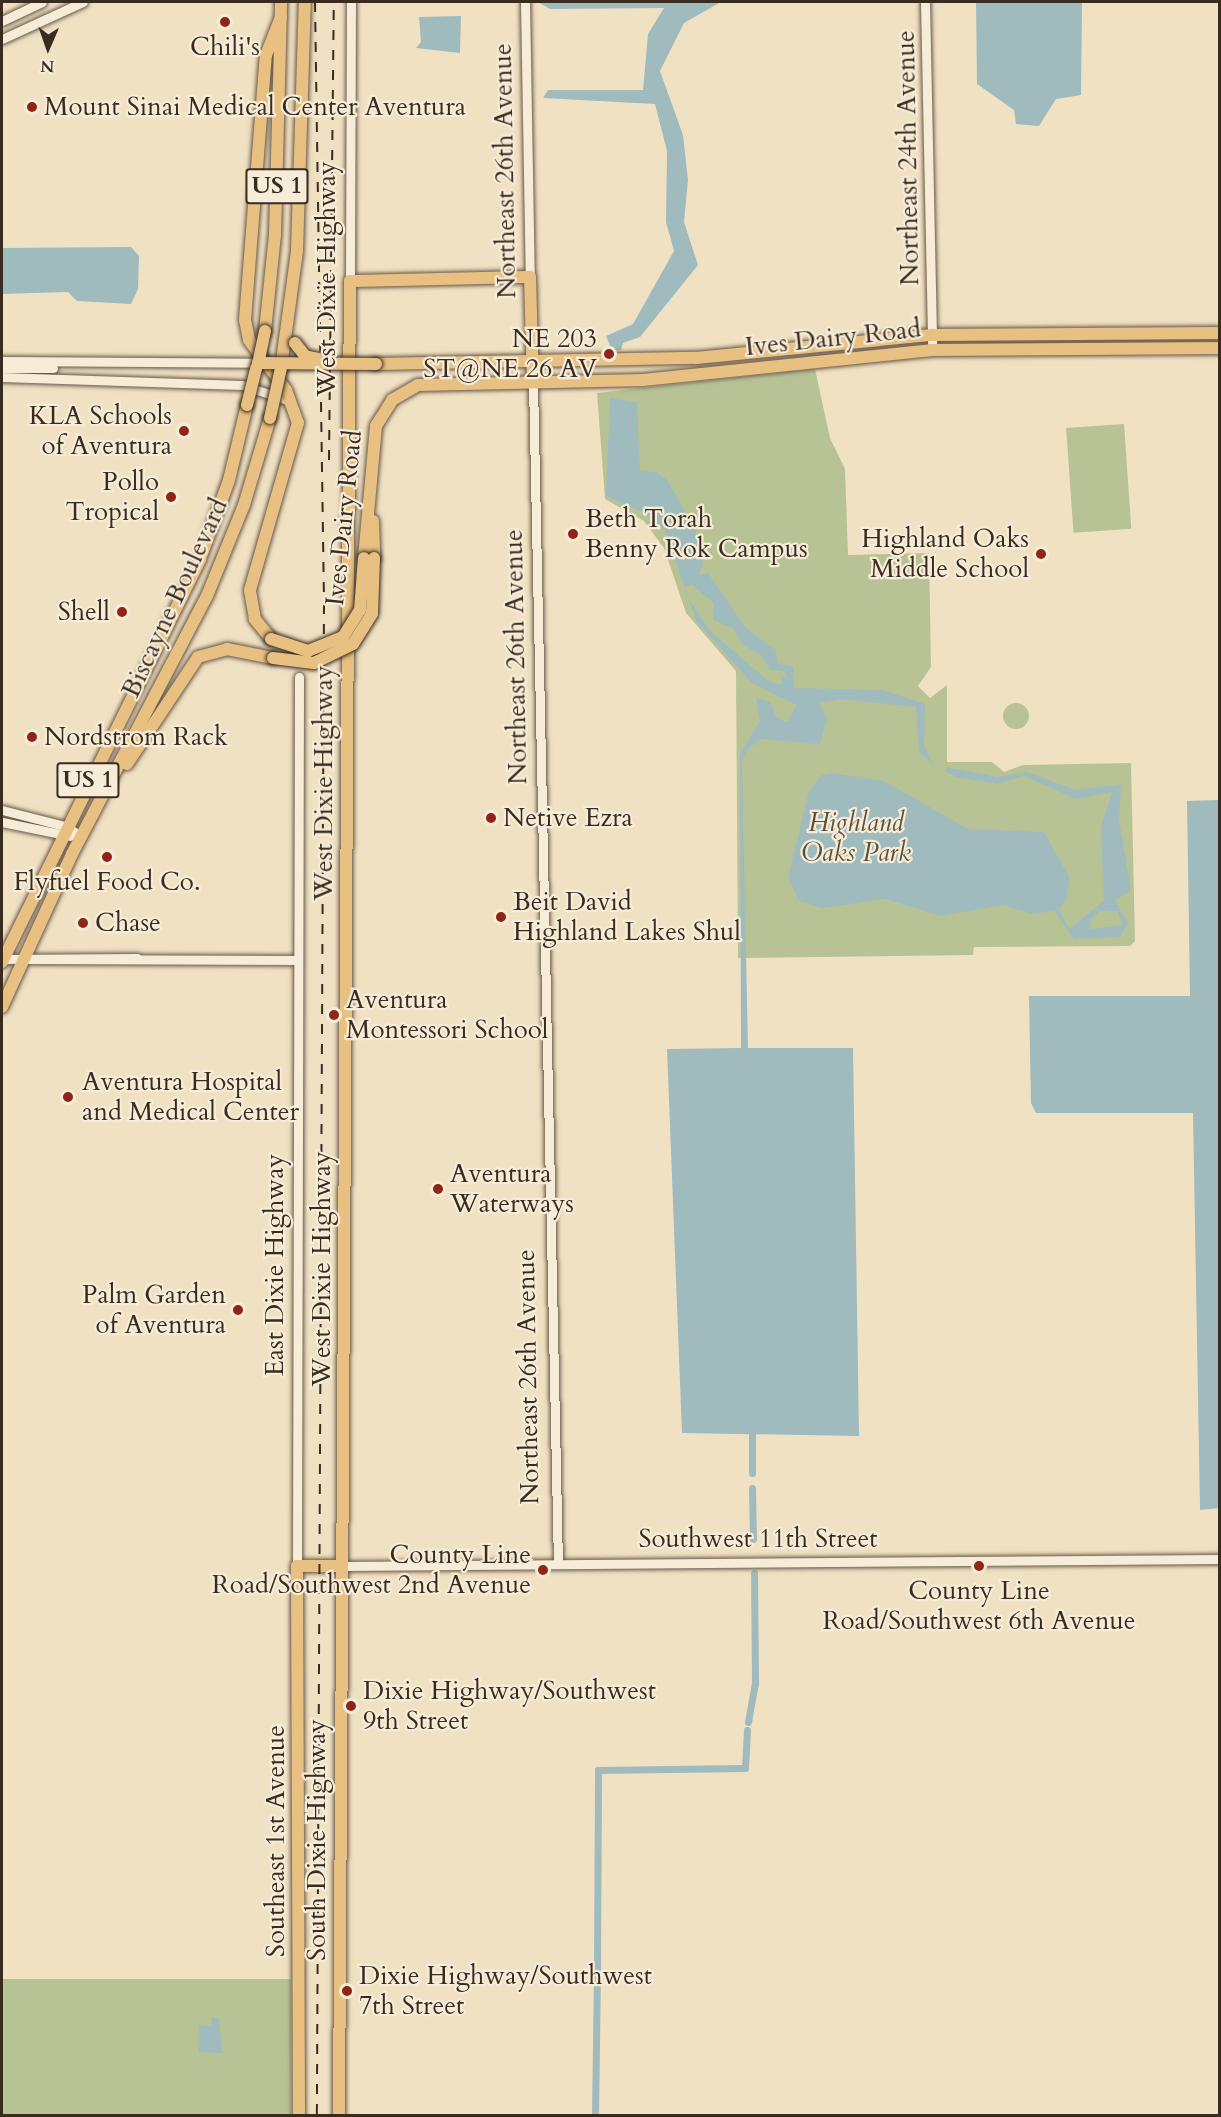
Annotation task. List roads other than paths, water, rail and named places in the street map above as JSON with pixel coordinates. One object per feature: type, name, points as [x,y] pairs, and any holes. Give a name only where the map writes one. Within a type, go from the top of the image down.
[{"type":"main road","name":"Biscayne Boulevard","points":[[2,960],[63,831],[180,602],[222,505],[266,331],[275,235],[281,2]]},
{"type":"main road","name":"US 1","points":[[291,343],[290,323],[305,2]]},
{"type":"main road","name":"Ives Dairy Road","points":[[281,17],[266,55],[245,326],[290,401],[297,432],[250,590],[254,615],[271,639],[308,651],[343,637],[360,610],[369,558],[374,432],[396,396],[428,382],[643,380],[932,350],[1220,348]]},
{"type":"main road","points":[[350,280],[530,277]]},
{"type":"main road","name":"Northeast 26th Avenue","points":[[530,277],[533,382]]},
{"type":"main road","name":"West Dixie Highway","points":[[342,1566],[350,280]]},
{"type":"main road","name":"Ives Dairy Road","points":[[257,365],[532,362],[708,357],[932,335],[1220,333]]},
{"type":"main road","name":"Biscayne Boulevard","points":[[2,1007],[81,836],[178,653],[230,541],[270,418],[282,364],[291,343]]},
{"type":"main road","points":[[291,343],[305,356],[333,364]]},
{"type":"main road","points":[[114,774],[129,763],[190,664],[213,650],[236,650],[273,658],[314,663],[353,644],[372,613],[369,558]]},
{"type":"main road","points":[[178,653],[186,618],[180,602]]},
{"type":"main road","name":"Southwest 11th Street","points":[[297,1566],[342,1566]]},
{"type":"main road","name":"Southeast 1st Avenue","points":[[297,1566],[299,2115]]},
{"type":"main road","name":"South Dixie Highway","points":[[339,2115],[342,1566]]},
{"type":"street","points":[[2,21],[42,2]]},
{"type":"street","points":[[2,39],[83,2]]},
{"type":"street","name":"West Dixie Highway","points":[[350,280],[351,2]]},
{"type":"street","name":"Northeast 26th Avenue","points":[[525,2],[530,277]]},
{"type":"street","name":"Northeast 24th Avenue","points":[[925,2],[932,350]]},
{"type":"street","points":[[16,14],[23,29]]},
{"type":"street","name":"Ives Dairy Road","points":[[2,361],[225,365]]},
{"type":"street","name":"Ives Dairy Road","points":[[2,368],[257,365]]},
{"type":"street","points":[[2,377],[240,385],[290,401]]},
{"type":"street","name":"Northeast 26th Avenue","points":[[533,382],[558,1563]]},
{"type":"street","name":"East Dixie Highway","points":[[297,1566],[299,677]]},
{"type":"street","points":[[2,810],[81,836]]},
{"type":"street","points":[[2,822],[63,831]]},
{"type":"street","points":[[2,960],[127,954],[139,959],[298,960]]},
{"type":"street","name":"Southwest 11th Street","points":[[342,1566],[1220,1559]]},
{"type":"water","points":[[538,2],[721,2],[684,23],[660,71],[683,135],[688,180],[684,222],[698,265],[640,337],[623,343],[621,350],[612,350],[606,336],[633,324],[674,251],[666,222],[667,151],[655,104],[543,98],[548,90],[643,90],[648,34],[664,8],[550,9]]},
{"type":"water","points":[[976,2],[1082,2],[1081,95],[1056,99],[1039,126],[1016,124],[1014,110],[977,84]]},
{"type":"water","points":[[461,16],[460,53],[416,48],[421,42],[419,17]]},
{"type":"water","points":[[131,247],[139,256],[138,289],[131,304],[77,301],[68,292],[2,294],[2,248]]},
{"type":"water","points":[[610,398],[637,402],[640,471],[656,472],[667,480],[695,528],[703,564],[699,575],[708,573],[746,628],[776,650],[777,663],[793,667],[794,688],[883,690],[925,704],[924,745],[933,764],[919,752],[916,707],[839,699],[820,703],[827,719],[820,744],[761,739],[747,750],[742,762],[748,1048],[853,1048],[859,1436],[682,1433],[667,1049],[741,1048],[740,754],[760,721],[756,698],[770,702],[777,718],[787,722],[797,705],[752,683],[696,621],[688,598],[709,630],[768,681],[782,685],[781,675],[787,680],[785,671],[770,670],[762,656],[742,644],[733,628],[713,620],[714,603],[692,585],[685,587],[686,592],[665,530],[643,512],[606,496]]},
{"type":"water","points":[[947,767],[997,777],[1027,772],[1076,790],[1121,784],[1119,821],[1130,891],[1115,901],[1128,923],[1120,937],[1074,939],[1054,911],[1032,914],[1003,905],[941,916],[885,899],[822,908],[799,901],[788,877],[809,791],[822,775],[832,773],[884,781],[968,829],[1044,832],[1069,876],[1067,899],[1059,909],[1069,929],[1104,901],[1101,828],[1112,792],[1076,799],[1024,776],[997,784],[956,777],[945,771]],"holes":[[[1100,911],[1117,911],[1123,925],[1091,929],[1090,920]]]},
{"type":"water","points":[[1219,800],[1220,1508],[1200,1510],[1193,1113],[1036,1113],[1031,1103],[1029,996],[1190,996],[1187,801]]},
{"type":"water","points":[[211,2018],[219,2018],[222,2053],[199,2052],[199,2025],[212,2026]]},
{"type":"waterway","points":[[752,1427],[752,1473]]},
{"type":"waterway","points":[[752,1488],[753,1539]]},
{"type":"waterway","points":[[748,1722],[755,1684],[754,1573]]},
{"type":"waterway","points":[[597,1970],[598,1770],[745,1768],[747,1730]]},
{"type":"waterway","points":[[595,2116],[597,1976]]},
{"type":"railway","points":[[315,2],[324,604],[317,2116]]},
{"type":"railway","points":[[329,460],[334,2]]},
{"type":"place","name":"Chili's","points":[[225,22]]},
{"type":"place","name":"Mount Sinai Medical Center Aventura","points":[[32,107]]},
{"type":"place","name":"NE 203 ST@NE 26 AV","points":[[609,354]]},
{"type":"place","name":"KLA Schools of Aventura","points":[[184,431]]},
{"type":"place","name":"Pollo Tropical","points":[[171,497]]},
{"type":"place","name":"Beth Torah Benny Rok Campus","points":[[573,534]]},
{"type":"place","name":"Highland Oaks Middle School","points":[[1041,554]]},
{"type":"place","name":"Shell","points":[[122,612]]},
{"type":"place","name":"Nordstrom Rack","points":[[32,737]]},
{"type":"place","name":"Netive Ezra","points":[[491,818]]},
{"type":"place","name":"Flyfuel Food Co.","points":[[107,857]]},
{"type":"place","name":"Beit David Highland Lakes Shul","points":[[501,917]]},
{"type":"place","name":"Chase","points":[[83,923]]},
{"type":"place","name":"Aventura Montessori School","points":[[334,1015]]},
{"type":"place","name":"Aventura Hospital and Medical Center","points":[[68,1097]]},
{"type":"place","name":"Aventura Waterways","points":[[438,1189]]},
{"type":"place","name":"Palm Garden of Aventura","points":[[238,1310]]},
{"type":"place","name":"County Line Road/Southwest 6th Avenue","points":[[979,1566]]},
{"type":"place","name":"County Line Road/Southwest 2nd Avenue","points":[[543,1570]]},
{"type":"place","name":"Dixie Highway/Southwest 9th Street","points":[[351,1706]]},
{"type":"place","name":"Dixie Highway/Southwest 7th Street","points":[[347,1991]]},
{"type":"park label","name":"Highland Oaks Park","points":[[856,838]]}]
